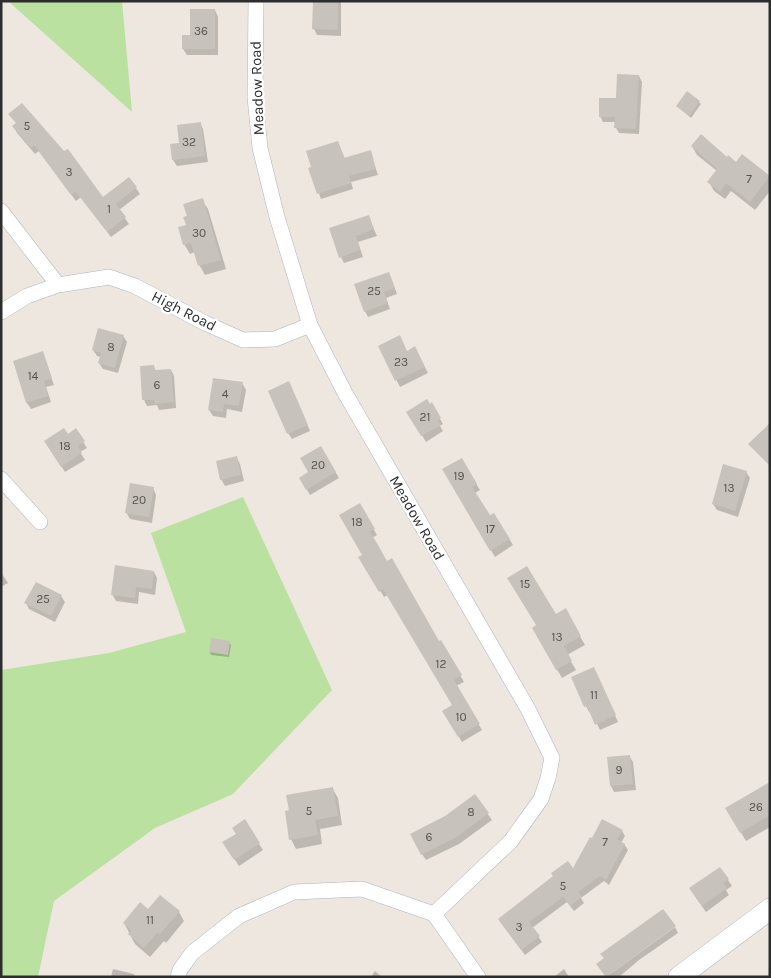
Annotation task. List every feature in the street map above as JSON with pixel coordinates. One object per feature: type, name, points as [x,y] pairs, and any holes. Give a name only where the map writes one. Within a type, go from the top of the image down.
[{"type":"street","name":"Meadow Road","points":[[256,1],[255,97],[260,148],[277,218],[310,325],[345,393],[528,709],[552,758],[548,778],[540,799],[511,841],[434,914]]},
{"type":"street","points":[[1,211],[58,285]]},
{"type":"street","name":"High Road","points":[[1,312],[27,296],[58,285],[109,277],[135,286],[205,323],[243,340],[275,338],[310,325]]},
{"type":"street","points":[[1,479],[40,522]]},
{"type":"street","points":[[178,977],[180,970],[192,953],[239,916],[294,892],[362,890],[434,914],[478,977]]},
{"type":"street","points":[[679,977],[770,909]]},
{"type":"green space","points":[[8,1],[122,1],[132,112]]},
{"type":"green space","points":[[243,497],[332,690],[233,794],[155,828],[54,901],[38,977],[1,977],[1,670],[109,653],[186,632],[151,533]]},
{"type":"building","points":[[313,1],[338,1],[338,30],[312,29]]},
{"type":"building","points":[[190,9],[215,9],[215,49],[182,49],[182,35],[190,35]]},
{"type":"building","points":[[617,74],[639,75],[636,129],[614,128],[615,117],[599,117],[599,98],[616,98]]},
{"type":"building","points":[[687,91],[700,101],[689,116],[676,106]]},
{"type":"building","points":[[22,103],[64,151],[68,149],[103,197],[129,177],[137,187],[116,204],[126,217],[107,232],[76,192],[71,195],[34,145],[31,148],[12,126],[16,123],[8,114]]},
{"type":"building","points":[[201,122],[205,156],[172,160],[170,144],[179,143],[177,125]]},
{"type":"building","points":[[701,134],[727,157],[728,155],[736,162],[742,154],[770,176],[750,202],[726,183],[720,192],[707,182],[717,169],[691,146]]},
{"type":"building","points":[[338,141],[344,158],[371,150],[376,169],[349,176],[351,183],[317,194],[308,168],[311,167],[306,151]]},
{"type":"building","points":[[203,198],[221,260],[198,266],[191,243],[183,245],[178,227],[186,225],[183,217],[187,216],[183,204]]},
{"type":"building","points":[[369,215],[374,229],[356,236],[360,250],[339,258],[329,228]]},
{"type":"building","points":[[389,272],[395,288],[384,292],[388,303],[364,312],[354,284]]},
{"type":"building","points":[[98,328],[124,335],[115,368],[98,363],[101,353],[92,350]]},
{"type":"building","points":[[400,335],[407,351],[415,346],[425,367],[395,381],[378,346]]},
{"type":"building","points":[[43,351],[52,378],[44,381],[48,396],[26,403],[13,361]]},
{"type":"building","points":[[154,365],[155,370],[171,369],[174,402],[155,404],[154,400],[142,400],[140,366]]},
{"type":"building","points":[[213,378],[243,382],[239,406],[224,404],[223,412],[208,410]]},
{"type":"building","points":[[289,381],[308,425],[287,434],[268,391]]},
{"type":"building","points":[[427,399],[430,404],[432,402],[441,418],[438,420],[441,425],[421,436],[406,412]]},
{"type":"building","points":[[770,423],[770,466],[748,444]]},
{"type":"building","points":[[64,428],[68,434],[76,428],[85,441],[78,446],[82,453],[61,467],[44,441]]},
{"type":"building","points":[[321,446],[336,472],[306,490],[299,478],[308,472],[300,458]]},
{"type":"building","points":[[237,456],[241,475],[220,480],[216,461]]},
{"type":"building","points":[[462,458],[477,484],[472,487],[490,515],[494,513],[510,539],[490,551],[442,469]]},
{"type":"building","points":[[723,464],[747,471],[735,511],[712,504]]},
{"type":"building","points":[[130,483],[154,487],[149,517],[125,513]]},
{"type":"building","points":[[360,503],[375,529],[370,531],[387,561],[392,558],[439,641],[441,640],[462,675],[454,680],[480,724],[458,737],[442,711],[452,705],[383,589],[379,592],[358,557],[362,555],[339,515]]},
{"type":"building","points":[[115,565],[154,571],[152,589],[136,587],[135,598],[111,595]]},
{"type":"building","points":[[527,566],[556,614],[566,608],[581,636],[564,646],[572,661],[556,670],[532,628],[536,625],[507,578]]},
{"type":"building","points":[[36,582],[62,595],[51,616],[24,603]]},
{"type":"building","points":[[211,638],[230,641],[228,655],[209,652]]},
{"type":"building","points":[[594,667],[616,715],[595,725],[587,706],[584,707],[571,677]]},
{"type":"building","points":[[630,755],[633,784],[610,786],[607,757]]},
{"type":"building","points":[[770,782],[770,815],[740,833],[725,808]]},
{"type":"building","points":[[333,787],[338,816],[315,820],[318,835],[289,840],[285,811],[289,810],[286,795]]},
{"type":"building","points":[[475,794],[489,813],[455,838],[421,855],[410,834],[445,816]]},
{"type":"building","points":[[245,819],[260,843],[234,860],[222,842],[236,834],[232,828]]},
{"type":"building","points":[[602,819],[623,830],[617,839],[625,844],[606,880],[600,876],[578,892],[582,897],[570,906],[563,897],[529,922],[540,936],[521,950],[498,919],[553,876],[551,873],[568,861],[573,868]]},
{"type":"building","points":[[720,867],[729,879],[723,883],[727,888],[702,906],[689,888]]},
{"type":"building","points":[[160,895],[180,911],[160,934],[158,932],[144,948],[128,934],[131,930],[123,923],[140,902],[148,909]]},
{"type":"building","points":[[663,909],[676,926],[606,977],[596,964],[604,958],[600,954]]}]
